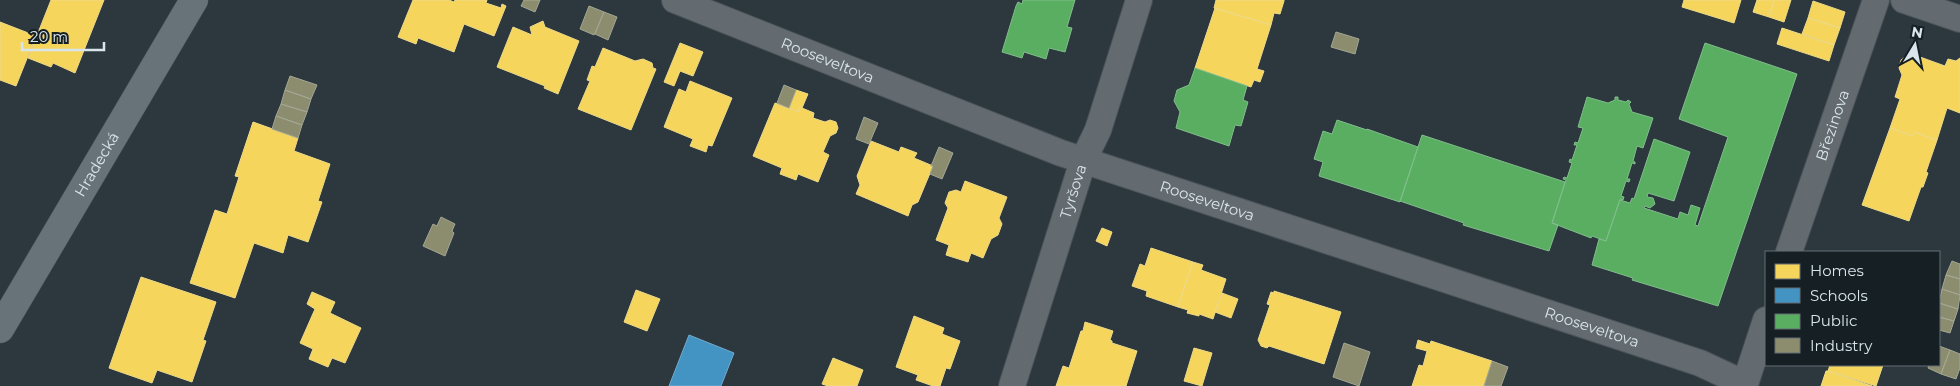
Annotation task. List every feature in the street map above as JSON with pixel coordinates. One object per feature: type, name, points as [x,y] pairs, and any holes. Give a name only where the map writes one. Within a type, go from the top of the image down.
[{"type":"main road","name":"Hradecká","points":[[0,329],[194,0]]},
{"type":"street","name":"Rooseveltova","points":[[675,0],[1061,154],[1700,363],[1746,385]]},
{"type":"street","name":"Tyršova","points":[[1012,386],[1083,161],[1098,130],[1139,0]]},
{"type":"street","name":"Březinova","points":[[1790,251],[1876,0]]},
{"type":"street","points":[[1904,0],[1960,19]]},
{"type":"street","points":[[1746,385],[1765,323]]},
{"type":"building: Homes","points":[[51,0],[104,0],[75,73],[53,63],[51,67],[28,58]]},
{"type":"building: Homes","points":[[413,0],[449,0],[454,2],[455,0],[487,0],[486,3],[501,8],[502,4],[506,6],[494,36],[464,24],[454,52],[418,38],[416,44],[398,37]]},
{"type":"building: Homes","points":[[1216,0],[1284,1],[1280,14],[1274,13],[1271,25],[1214,8]]},
{"type":"building: Homes","points":[[1684,0],[1741,0],[1734,23],[1682,7]]},
{"type":"building: Homes","points":[[1757,0],[1774,0],[1769,17],[1753,12]]},
{"type":"building: Homes","points":[[1774,0],[1791,0],[1784,22],[1769,17]]},
{"type":"building: Homes","points":[[1813,1],[1845,12],[1840,28],[1808,18]]},
{"type":"building: Homes","points":[[1215,8],[1271,25],[1257,69],[1264,71],[1260,82],[1254,80],[1251,87],[1195,68]]},
{"type":"building: Homes","points":[[1808,18],[1840,28],[1834,45],[1802,34]]},
{"type":"building: Homes","points":[[543,21],[545,27],[579,41],[558,94],[544,88],[545,86],[497,67],[513,27],[532,35],[530,27]]},
{"type":"building: Homes","points":[[0,22],[36,36],[16,86],[0,80]]},
{"type":"building: Homes","points":[[1782,28],[1834,45],[1829,61],[1777,44]]},
{"type":"building: Homes","points":[[680,43],[703,52],[693,76],[680,71],[674,86],[664,82]]},
{"type":"building: Homes","points":[[603,48],[635,61],[643,59],[652,63],[653,68],[656,69],[631,130],[578,109],[590,81],[587,80],[592,66],[595,67]]},
{"type":"building: Homes","points":[[1909,53],[1945,66],[1948,59],[1956,61],[1960,58],[1960,113],[1947,108],[1937,140],[1914,132],[1913,136],[1890,128],[1900,99],[1895,97],[1902,75],[1899,68],[1901,60]]},
{"type":"building: Homes","points":[[690,81],[732,98],[712,146],[708,145],[706,152],[690,146],[693,139],[664,127],[679,89],[686,92]]},
{"type":"building: Homes","points":[[796,90],[808,94],[802,108],[800,107],[798,112],[789,108]]},
{"type":"building: Homes","points":[[775,103],[798,112],[800,107],[814,113],[813,118],[825,122],[830,120],[836,122],[838,128],[836,133],[830,136],[823,152],[829,155],[818,182],[798,174],[796,180],[780,174],[782,168],[753,156]]},
{"type":"building: Homes","points":[[253,122],[298,138],[294,151],[330,164],[318,201],[322,202],[308,242],[288,235],[283,253],[254,243],[235,298],[190,283],[215,210],[227,214],[239,177],[235,176]]},
{"type":"building: Homes","points":[[1890,128],[1913,136],[1914,132],[1937,140],[1926,172],[1928,173],[1909,221],[1862,205]]},
{"type":"building: Homes","points":[[871,141],[899,152],[901,147],[917,153],[914,158],[933,166],[918,202],[912,205],[908,216],[856,194],[860,185],[857,176]]},
{"type":"building: Homes","points":[[965,181],[1007,197],[999,218],[1002,224],[998,235],[991,239],[983,258],[971,253],[968,262],[946,255],[949,245],[936,240],[948,208],[945,203],[949,192],[956,190],[961,192]]},
{"type":"building: Homes","points":[[1102,228],[1112,232],[1107,246],[1096,241]]},
{"type":"building: Homes","points":[[1151,248],[1193,262],[1178,307],[1146,296],[1147,291],[1132,286],[1140,264],[1145,266]]},
{"type":"building: Homes","points":[[1193,262],[1203,265],[1201,270],[1226,279],[1213,319],[1199,314],[1199,316],[1187,313],[1188,310],[1178,307]]},
{"type":"building: Homes","points":[[141,277],[216,302],[203,340],[206,341],[192,382],[157,370],[152,383],[109,368]]},
{"type":"building: Homes","points":[[636,290],[660,299],[647,331],[624,322]]},
{"type":"building: Homes","points":[[1274,291],[1341,312],[1324,364],[1269,346],[1267,348],[1261,346],[1258,340],[1270,305],[1267,304],[1271,292],[1274,293]]},
{"type":"building: Homes","points":[[312,292],[335,302],[330,313],[361,328],[345,363],[332,358],[328,367],[309,359],[313,349],[300,343],[315,309],[307,304]]},
{"type":"building: Homes","points":[[1222,293],[1238,299],[1231,318],[1215,312]]},
{"type":"building: Homes","points":[[914,316],[944,328],[942,334],[960,341],[950,369],[946,368],[940,386],[933,386],[916,380],[918,375],[896,367]]},
{"type":"building: Homes","points":[[1085,322],[1113,331],[1110,340],[1112,343],[1137,351],[1126,386],[1056,386],[1063,366],[1069,368]]},
{"type":"building: Homes","points":[[1418,340],[1430,344],[1431,341],[1492,361],[1484,386],[1412,386],[1419,365],[1423,366],[1427,351],[1416,348]]},
{"type":"building: Homes","points":[[1194,348],[1212,353],[1202,386],[1184,381]]},
{"type":"building: Homes","points":[[833,358],[863,370],[857,386],[828,386],[822,384]]},
{"type":"building: Homes","points":[[1830,366],[1883,366],[1876,386],[1828,371]]},
{"type":"building: Homes","points":[[1826,371],[1828,371],[1872,386],[1821,386]]},
{"type":"building: Schools","points":[[689,335],[734,353],[721,386],[669,386]]},
{"type":"building: Public","points":[[1023,0],[1075,0],[1067,27],[1072,28],[1065,52],[1049,48],[1046,59],[1024,52],[1022,58],[1002,52],[1016,6],[1018,2],[1022,4]]},
{"type":"building: Public","points":[[1705,43],[1797,74],[1718,306],[1632,280],[1633,278],[1592,265],[1599,239],[1606,241],[1620,200],[1630,203],[1632,198],[1634,199],[1654,139],[1690,152],[1674,201],[1648,193],[1647,197],[1653,198],[1655,204],[1650,208],[1645,206],[1644,208],[1678,219],[1680,212],[1688,215],[1691,205],[1700,208],[1695,225],[1698,226],[1728,137],[1679,119]]},
{"type":"building: Public","points":[[1195,68],[1247,86],[1243,100],[1248,102],[1241,126],[1235,125],[1229,146],[1176,128],[1180,112],[1174,101],[1177,90],[1189,85]]},
{"type":"building: Public","points":[[1587,97],[1608,103],[1615,100],[1615,97],[1626,102],[1628,100],[1631,102],[1629,104],[1632,112],[1653,118],[1643,148],[1637,146],[1633,161],[1635,164],[1632,163],[1627,179],[1630,179],[1629,182],[1626,181],[1621,196],[1624,197],[1623,200],[1620,199],[1606,241],[1592,236],[1591,238],[1552,223],[1566,180],[1563,179],[1564,177],[1567,178],[1572,163],[1569,162],[1570,159],[1572,160],[1577,145],[1574,145],[1575,142],[1578,143],[1583,128],[1578,127]]},
{"type":"building: Public","points":[[1337,120],[1418,147],[1400,202],[1319,176],[1323,162],[1314,159],[1323,131],[1332,134]]},
{"type":"building: Public","points":[[1422,135],[1565,182],[1552,223],[1558,225],[1549,251],[1463,225],[1464,223],[1400,201]]},
{"type":"building: Industry","points":[[524,0],[540,0],[535,12],[521,6]]},
{"type":"building: Industry","points":[[589,6],[604,12],[594,35],[580,29]]},
{"type":"building: Industry","points":[[604,12],[617,17],[608,40],[595,34]]},
{"type":"building: Industry","points":[[1336,32],[1359,39],[1355,54],[1331,47]]},
{"type":"building: Industry","points":[[290,76],[317,85],[311,99],[285,90]]},
{"type":"building: Industry","points":[[784,85],[796,90],[789,108],[777,103]]},
{"type":"building: Industry","points":[[285,90],[311,99],[307,112],[281,104]]},
{"type":"building: Industry","points":[[281,104],[307,112],[302,125],[276,116]]},
{"type":"building: Industry","points":[[276,116],[302,125],[298,138],[272,129]]},
{"type":"building: Industry","points":[[864,117],[878,123],[869,144],[856,139]]},
{"type":"building: Industry","points":[[939,147],[953,153],[942,179],[930,174],[933,166],[931,166]]},
{"type":"building: Industry","points":[[441,217],[455,224],[452,231],[454,233],[445,256],[423,246],[433,224],[437,226]]},
{"type":"building: Industry","points":[[1952,261],[1960,264],[1960,279],[1946,275]]},
{"type":"building: Industry","points":[[1946,275],[1960,279],[1960,295],[1942,289]]},
{"type":"building: Industry","points":[[1942,289],[1960,295],[1958,309],[1940,303]]},
{"type":"building: Industry","points":[[1940,303],[1958,309],[1954,321],[1940,317]]},
{"type":"building: Industry","points":[[1940,317],[1954,321],[1950,333],[1940,330]]},
{"type":"building: Industry","points":[[1344,343],[1370,352],[1359,386],[1333,377]]},
{"type":"building: Industry","points":[[1940,346],[1950,350],[1941,374],[1928,368],[1929,366],[1940,366]]},
{"type":"building: Industry","points":[[1950,350],[1960,354],[1960,368],[1956,379],[1941,374]]},
{"type":"building: Industry","points":[[1492,361],[1508,367],[1501,386],[1484,386]]}]
